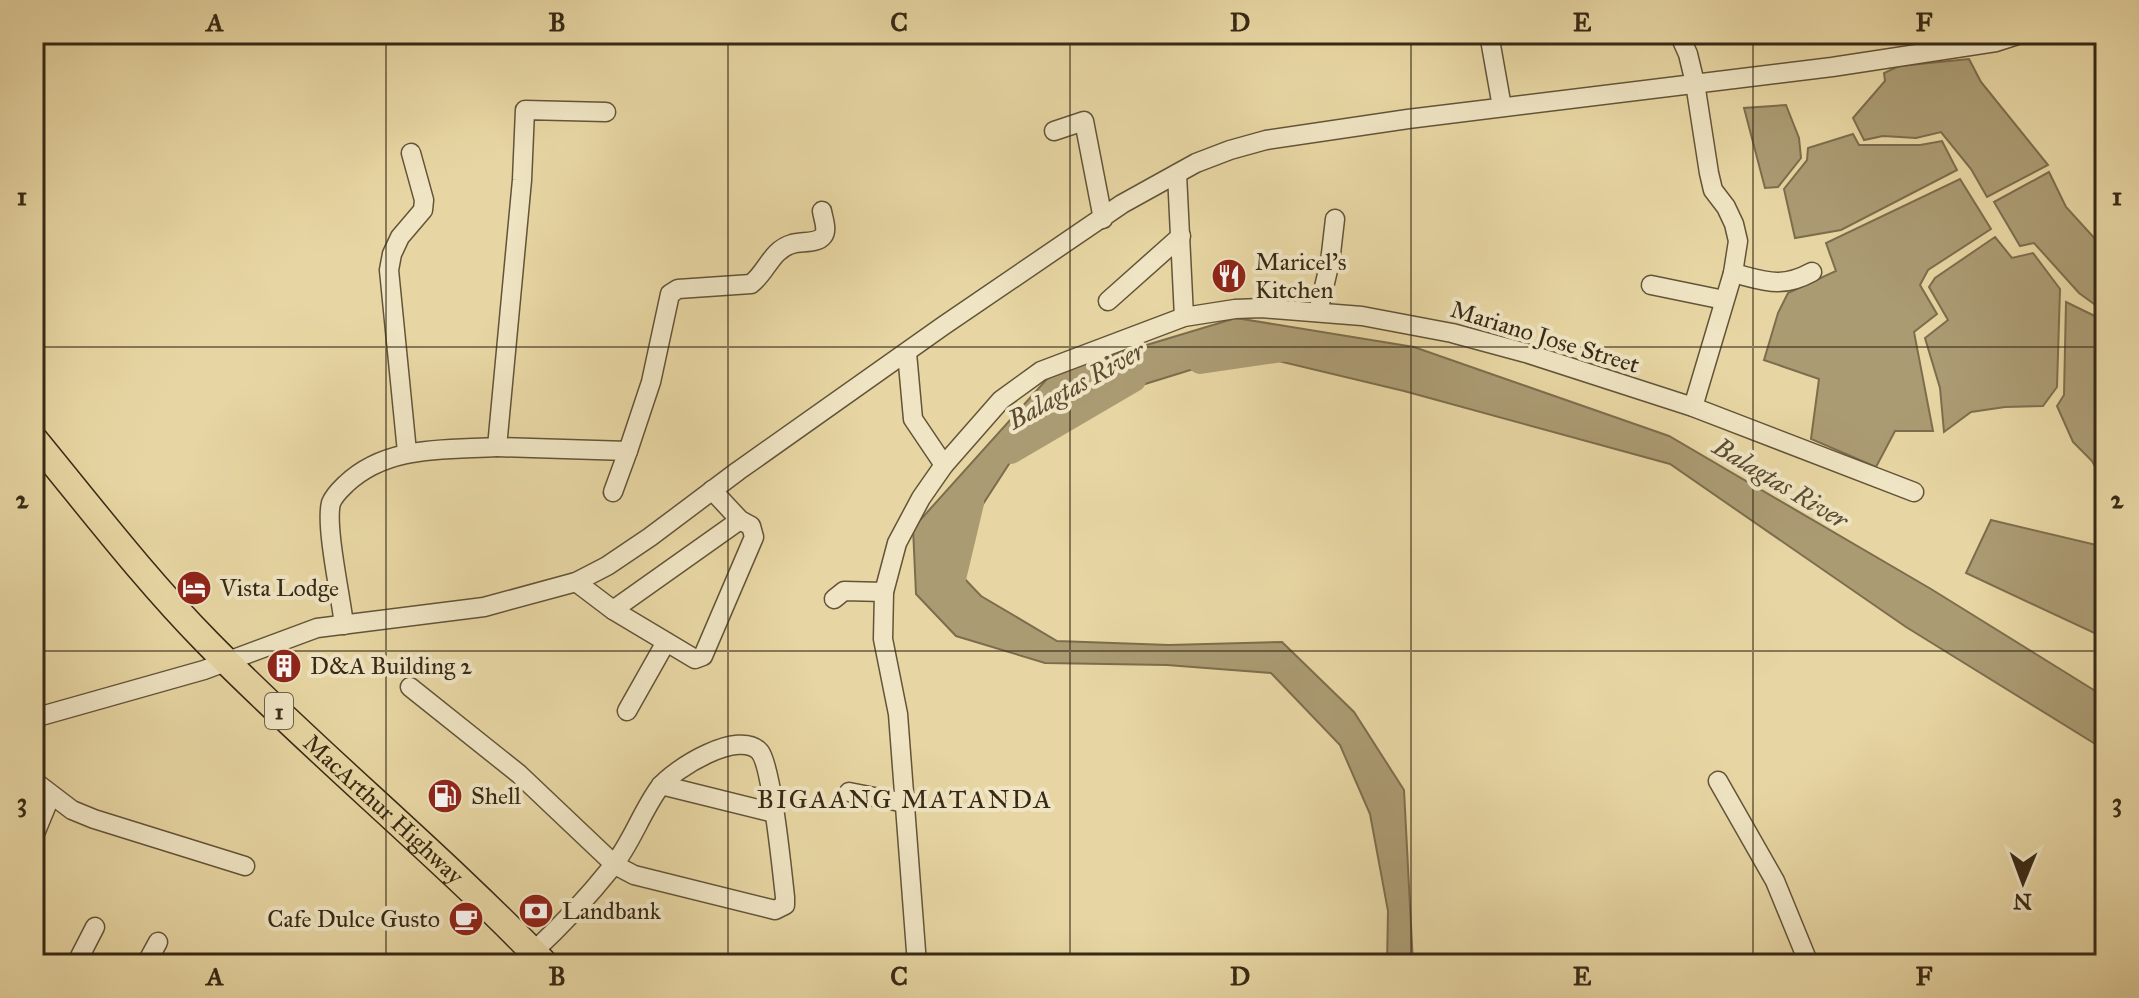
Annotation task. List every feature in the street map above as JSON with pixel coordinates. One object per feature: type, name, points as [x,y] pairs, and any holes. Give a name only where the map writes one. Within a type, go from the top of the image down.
[{"type":"highway","name":"MacArthur Highway","points":[[34,439],[172,604],[227,662],[466,885],[539,958]]},
{"type":"street","points":[[1489,34],[1502,107]]},
{"type":"street","points":[[1679,34],[1695,83],[1713,190],[1734,224],[1738,241],[1733,273],[1693,407]]},
{"type":"street","points":[[34,718],[227,662],[296,634],[484,607],[576,582],[607,566],[650,537],[943,326],[1122,204],[1196,163],[1230,150],[1266,140],[1502,107],[1832,67],[1996,42],[2021,34]]},
{"type":"street","points":[[497,447],[525,110],[606,112]]},
{"type":"street","points":[[1054,131],[1084,121],[1103,219]]},
{"type":"street","points":[[407,452],[389,270],[400,237],[423,210],[424,200],[411,153]]},
{"type":"street","points":[[1177,174],[1184,317]]},
{"type":"street","points":[[613,492],[651,382],[670,294],[678,289],[751,284],[781,249],[823,237],[822,211]]},
{"type":"street","points":[[1318,312],[1330,262],[1335,219]]},
{"type":"street","points":[[1108,301],[1181,236]]},
{"type":"street","points":[[1733,273],[1774,284],[1795,281],[1812,272]]},
{"type":"street","points":[[1651,285],[1724,300]]},
{"type":"street","name":"Mariano Jose Street","points":[[917,964],[898,714],[883,639],[884,592],[897,543],[908,519],[944,465],[1001,400],[1041,371],[1184,317],[1235,309],[1362,316],[1497,344],[1693,407],[1914,492]]},
{"type":"street","points":[[907,353],[913,419],[944,465]]},
{"type":"street","points":[[344,625],[332,540],[331,504],[336,494],[366,467],[407,452],[497,447],[628,451]]},
{"type":"street","points":[[576,582],[613,610],[695,659],[703,656],[754,537],[751,526],[740,520],[712,490]]},
{"type":"street","points":[[613,610],[740,520]]},
{"type":"street","points":[[834,599],[844,591],[884,592]]},
{"type":"street","points":[[627,711],[666,642]]},
{"type":"street","points":[[410,687],[546,797],[615,865],[634,875],[770,910],[781,909],[785,905],[785,897],[774,813],[765,765],[759,752],[745,743],[728,745],[687,766],[661,785],[615,865],[551,935],[539,958]]},
{"type":"street","points":[[34,781],[72,810],[94,819],[245,866]]},
{"type":"street","points":[[1718,781],[1775,881],[1809,964]]},
{"type":"street","points":[[661,785],[774,813]]},
{"type":"street","points":[[849,792],[905,803]]},
{"type":"street","points":[[34,836],[51,795]]},
{"type":"street","points":[[76,964],[95,927]]},
{"type":"street","points":[[146,964],[158,942]]},
{"type":"water","points":[[1969,59],[1981,82],[2048,165],[1987,197],[1971,169],[1941,132],[1916,138],[1883,136],[1864,140],[1853,118],[1885,81],[1884,73],[1899,66]]},
{"type":"water","points":[[1786,105],[1799,138],[1801,158],[1778,187],[1765,188],[1744,108]]},
{"type":"water","points":[[1853,134],[1859,145],[1920,145],[1942,141],[1957,170],[1841,230],[1795,238],[1784,189],[1807,160],[1808,148]]},
{"type":"water","points":[[2049,172],[2066,207],[2098,242],[2105,255],[2105,312],[2079,293],[2034,243],[2020,246],[1994,202]]},
{"type":"water","points":[[1960,179],[1991,229],[1928,270],[1920,285],[1937,314],[1914,332],[1933,431],[1895,431],[1876,467],[1811,439],[1819,379],[1764,360],[1778,313],[1788,293],[1836,271],[1826,243]]},
{"type":"water","points":[[1995,237],[2012,258],[2033,253],[2060,289],[2057,387],[2043,406],[1971,412],[1944,432],[1940,388],[1925,338],[1948,320],[1929,287],[1935,278]]},
{"type":"water","points":[[2066,302],[2105,321],[2105,485],[2092,461],[2073,442],[2057,406],[2064,395]]},
{"type":"water","points":[[1236,318],[1414,347],[1669,436],[1931,589],[2105,697],[2105,750],[1906,627],[1670,464],[1404,391],[1245,353],[1071,407],[1011,461],[959,541],[961,575],[981,596],[1057,641],[1169,645],[1282,642],[1354,712],[1404,790],[1413,964],[1387,964],[1388,911],[1370,814],[1340,745],[1271,673],[1167,665],[1045,663],[956,636],[916,594],[913,528],[1046,380],[1057,372]]},
{"type":"water","points":[[1991,520],[2105,547],[2105,638],[1966,573]]},
{"type":"waterway","name":"Balagtas River","points":[[1200,362],[1282,350]]},
{"type":"waterway","name":"Balagtas River","points":[[1011,452],[1134,380]]},
{"type":"waterway","name":"Balagtas River","points":[[953,583],[972,503]]},
{"type":"place","name":"Maricel's Kitchen","points":[[1229,276]]},
{"type":"place","name":"Vista Lodge","points":[[194,588]]},
{"type":"place","name":"D&A Building 2","points":[[284,666]]},
{"type":"place","name":"Shell","points":[[445,796]]},
{"type":"place","name":"Landbank","points":[[536,911]]},
{"type":"place","name":"Cafe Dulce Gusto","points":[[466,919]]},
{"type":"district","name":"BIGAANG MATANDA","points":[[905,799]]}]
